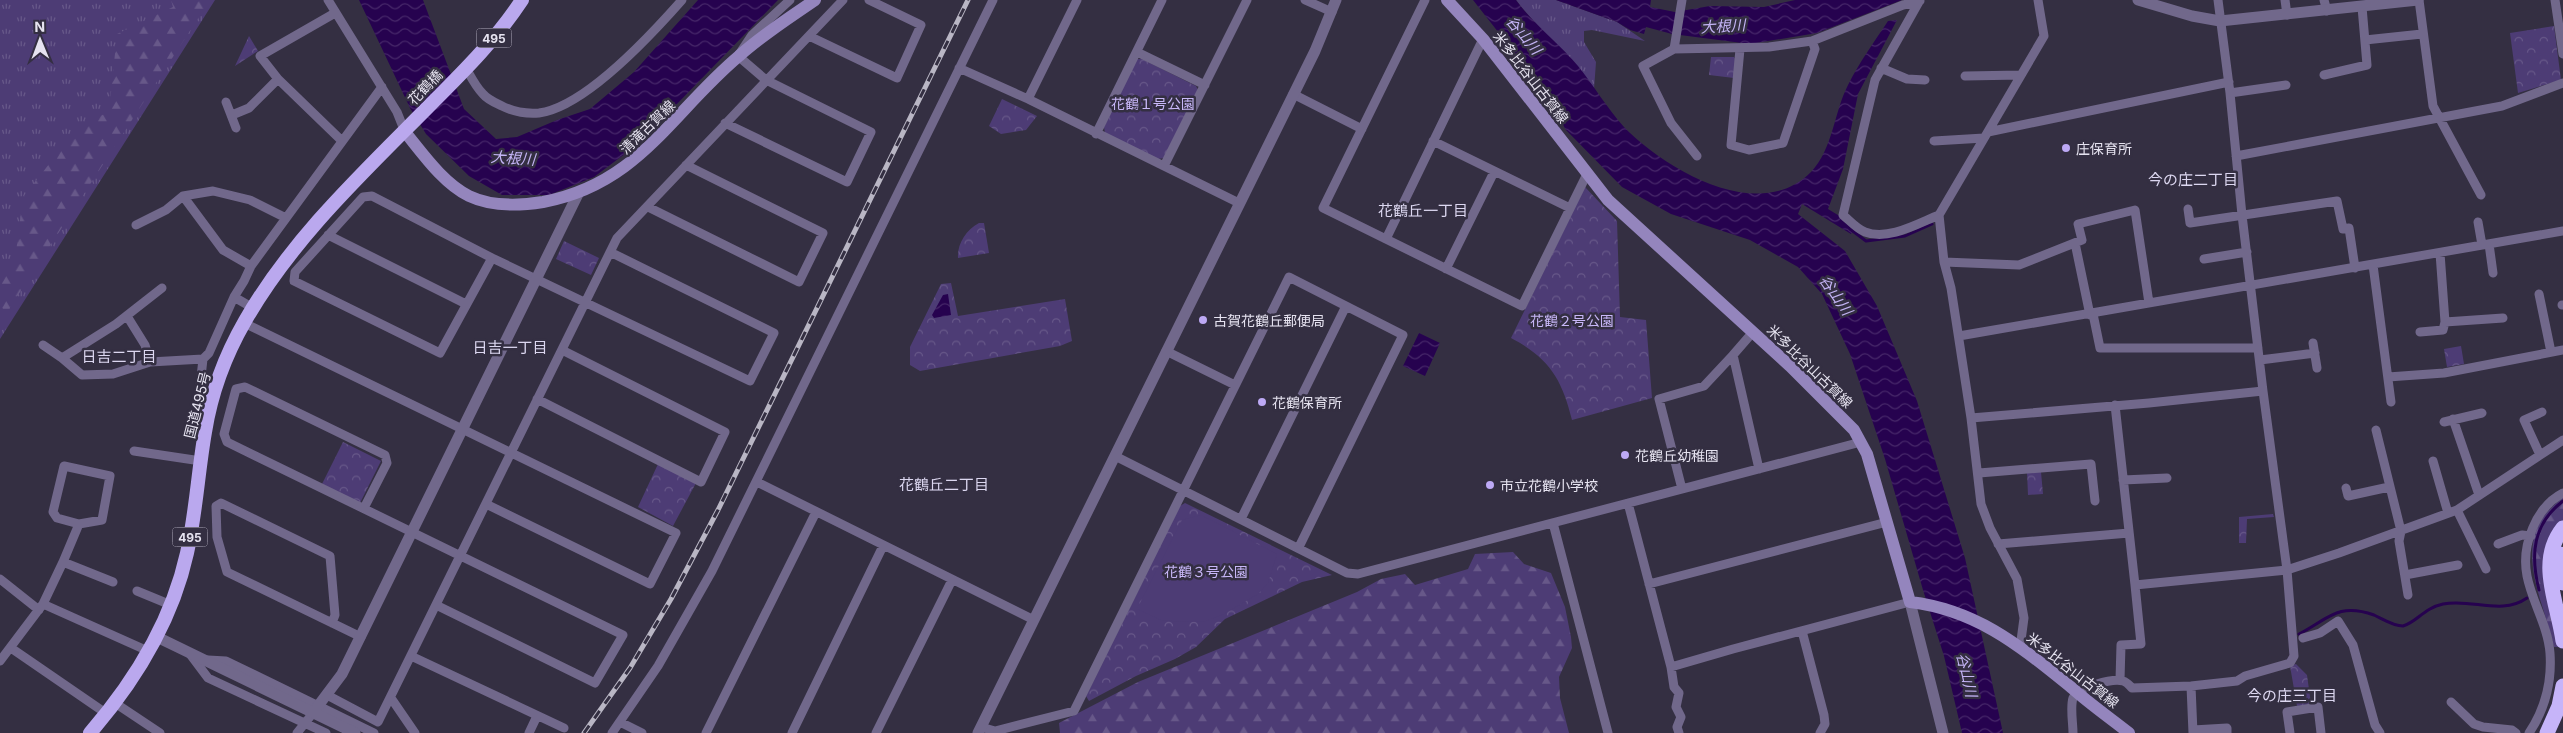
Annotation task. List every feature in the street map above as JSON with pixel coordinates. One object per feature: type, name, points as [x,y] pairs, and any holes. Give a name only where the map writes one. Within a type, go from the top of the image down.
[{"type":"highway","name":"495","points":[[464,70],[501,30],[522,0]]},
{"type":"highway","name":"花鶴橋","points":[[408,128],[464,70]]},
{"type":"highway","name":"国道495号","points":[[90,733],[111,708],[157,637],[171,605],[187,555],[206,425],[222,370],[244,323],[273,275],[301,239],[408,128]]},
{"type":"highway","points":[[2563,528],[2551,548],[2549,565],[2563,641]]},
{"type":"highway","points":[[2563,546],[2559,560],[2563,582]]},
{"type":"highway","points":[[2548,733],[2559,706],[2563,686]]},
{"type":"main road","name":"清滝古賀線","points":[[408,128],[430,163],[454,185],[479,200],[491,204],[530,204],[579,192],[625,168],[642,154],[738,56],[815,0]]},
{"type":"main road","name":"米多比谷山古賀線","points":[[1447,0],[1483,39],[1587,174],[1618,210],[1753,332],[1854,430],[1867,454],[1910,602],[1927,604],[1972,618],[1987,625],[2020,648],[2129,733]]},
{"type":"street","points":[[328,0],[408,128]]},
{"type":"street","points":[[464,70],[480,90],[492,101],[514,111],[541,112],[571,101],[586,91],[635,51],[682,0]]},
{"type":"street","points":[[725,123],[846,182],[871,132],[766,80],[738,56],[752,35],[790,0]]},
{"type":"street","points":[[327,695],[378,722],[616,238],[648,207],[725,123],[843,0]]},
{"type":"street","points":[[809,36],[897,78],[921,25],[869,0]]},
{"type":"street","points":[[612,733],[687,618],[757,482],[993,0]]},
{"type":"street","points":[[1028,99],[1077,0]]},
{"type":"street","points":[[1096,134],[1162,0]]},
{"type":"street","points":[[1164,166],[1247,0]]},
{"type":"street","points":[[1305,0],[1332,12]]},
{"type":"street","points":[[1299,547],[1403,335],[1289,277],[1074,710],[995,731],[980,730],[1293,94],[1336,0]]},
{"type":"street","points":[[1425,0],[1323,208],[1522,306],[1587,174]]},
{"type":"street","points":[[1674,49],[1682,0]]},
{"type":"street","points":[[1697,156],[1671,123],[1643,66],[1674,49],[1740,49],[1812,41],[1902,5],[1920,0]]},
{"type":"street","points":[[1920,0],[1875,80],[1843,215],[1864,232],[1879,236],[1939,215]]},
{"type":"street","points":[[2020,648],[2024,618],[2017,578],[1998,544],[1981,504],[1979,473],[1952,288],[1944,262],[1939,215],[2044,36],[2038,0]]},
{"type":"street","points":[[2138,0],[2198,18],[2220,21],[2287,14],[2326,5],[2419,0],[2433,106],[2481,195]]},
{"type":"street","points":[[2073,733],[2073,699],[2077,693],[2092,686],[2120,680],[2126,681],[2132,688],[2191,686],[2237,681],[2245,676],[2290,663],[2294,656],[2287,570],[2263,391],[2242,215],[2229,82],[2218,0]]},
{"type":"street","points":[[2285,0],[2287,14]]},
{"type":"street","points":[[2555,0],[2563,54]]},
{"type":"street","points":[[2324,75],[2367,65],[2365,40],[2368,4]]},
{"type":"street","points":[[335,13],[260,56],[278,79],[340,140]]},
{"type":"street","points":[[2365,40],[2422,34]]},
{"type":"street","points":[[1386,239],[1483,39]]},
{"type":"street","points":[[1740,49],[1731,145],[1749,150],[1783,142],[1815,49],[1812,41]]},
{"type":"street","points":[[1136,52],[1205,85]]},
{"type":"street","points":[[959,68],[1028,99],[1239,204]]},
{"type":"street","points":[[1881,68],[1907,79],[1925,80]]},
{"type":"street","points":[[1965,76],[2021,75]]},
{"type":"street","points":[[232,115],[249,108],[278,79]]},
{"type":"street","points":[[1934,141],[1986,135],[2229,82]]},
{"type":"street","points":[[2236,156],[2502,106],[2563,83]]},
{"type":"street","points":[[2230,92],[2286,85]]},
{"type":"street","points":[[206,425],[198,421],[197,413],[204,359],[209,353],[250,266],[340,140],[382,87]]},
{"type":"street","points":[[1293,94],[1362,129]]},
{"type":"street","points":[[226,102],[236,128]]},
{"type":"street","points":[[1433,141],[1570,208]]},
{"type":"street","points":[[648,207],[799,282],[823,233],[686,165]]},
{"type":"street","points":[[1446,269],[1494,172]]},
{"type":"street","points":[[136,225],[166,210],[183,196],[213,190],[250,200],[284,217]]},
{"type":"street","points":[[297,733],[342,674],[579,192]]},
{"type":"street","points":[[183,196],[223,250],[250,266]]},
{"type":"street","points":[[492,258],[440,353],[294,281],[295,272],[363,196],[372,196],[492,258],[586,301],[750,381],[774,333],[610,252]]},
{"type":"street","points":[[2188,209],[2190,223],[2336,201],[2343,229],[2349,228],[2355,268]]},
{"type":"street","points":[[1944,262],[2019,265],[2082,240],[2078,224],[2135,210],[2149,303]]},
{"type":"street","points":[[2478,222],[2493,273]]},
{"type":"street","points":[[1959,336],[2563,231]]},
{"type":"street","points":[[328,236],[466,304]]},
{"type":"street","points":[[2075,243],[2100,348],[2258,348]]},
{"type":"street","points":[[2204,259],[2247,252]]},
{"type":"street","points":[[2420,332],[2443,330],[2445,322],[2440,253]]},
{"type":"street","points":[[2373,264],[2391,402]]},
{"type":"street","points":[[62,358],[127,316],[162,288]]},
{"type":"street","points":[[2539,294],[2551,352]]},
{"type":"street","points":[[234,297],[253,308]]},
{"type":"street","points":[[1241,519],[1346,306]]},
{"type":"street","points":[[127,316],[145,345],[150,362]]},
{"type":"street","points":[[2445,322],[2503,318]]},
{"type":"street","points":[[244,323],[676,532],[650,584],[486,504]]},
{"type":"street","points":[[1682,489],[1659,399],[1704,386],[1753,332]]},
{"type":"street","points":[[43,344],[82,375],[113,374],[150,362],[204,359]]},
{"type":"street","points":[[2260,360],[2314,348],[2317,368]]},
{"type":"street","points":[[537,399],[701,482],[726,432],[562,350]]},
{"type":"street","points":[[2388,377],[2444,373],[2563,350]]},
{"type":"street","points":[[1166,351],[1235,385]]},
{"type":"street","points":[[1734,355],[1759,469]]},
{"type":"street","points":[[364,508],[387,463],[385,455],[245,386],[236,389],[224,434],[228,442],[623,635],[595,682],[436,606]]},
{"type":"street","points":[[1971,418],[2263,391]]},
{"type":"street","points":[[2115,405],[2141,644],[2121,645],[2120,680]]},
{"type":"street","points":[[2540,455],[2524,420],[2542,412]]},
{"type":"street","points":[[2479,495],[2448,420],[2482,413]]},
{"type":"street","points":[[2376,430],[2401,531],[2400,541],[2408,595]]},
{"type":"street","points":[[2135,586],[2287,570],[2453,512],[2563,440]]},
{"type":"street","points":[[1115,456],[1299,547],[1347,573],[1358,574],[1861,442]]},
{"type":"street","points":[[134,451],[201,461]]},
{"type":"street","points":[[2433,460],[2453,512],[2486,569]]},
{"type":"street","points":[[1979,473],[2091,464],[2095,501]]},
{"type":"street","points":[[64,466],[110,476],[102,520],[79,524],[57,518],[53,512],[64,466]]},
{"type":"street","points":[[2123,480],[2167,478]]},
{"type":"street","points":[[757,482],[1034,620]]},
{"type":"street","points":[[2346,488],[2348,496],[2389,487]]},
{"type":"street","points":[[2529,733],[2544,707],[2549,684],[2550,652],[2526,575],[2528,546],[2544,507],[2563,493]]},
{"type":"street","points":[[332,623],[335,615],[330,556],[221,503],[216,506],[216,531],[227,572],[332,623],[361,637]]},
{"type":"street","points":[[1628,503],[1672,667],[1674,687],[1679,693],[1676,707],[1681,717],[1677,727],[1679,733]]},
{"type":"street","points":[[706,733],[816,512]]},
{"type":"street","points":[[1649,584],[1887,522]]},
{"type":"street","points":[[1553,523],[1608,733]]},
{"type":"street","points":[[0,661],[41,607],[79,524]]},
{"type":"street","points":[[1998,544],[2129,533]]},
{"type":"street","points":[[2498,544],[2522,535],[2531,536]]},
{"type":"street","points":[[792,733],[883,546]]},
{"type":"street","points":[[63,562],[113,582]]},
{"type":"street","points":[[2406,575],[2458,565]]},
{"type":"street","points":[[0,579],[41,607],[148,651]]},
{"type":"street","points":[[876,733],[952,580]]},
{"type":"street","points":[[137,591],[171,605]]},
{"type":"street","points":[[1672,667],[1910,602],[1943,733]]},
{"type":"street","points":[[2302,638],[2320,632],[2338,621],[2353,645],[2375,725],[2380,733]]},
{"type":"street","points":[[1802,631],[1824,715],[1825,724],[1820,733]]},
{"type":"street","points":[[157,637],[354,733]]},
{"type":"street","points":[[11,648],[111,708],[160,733]]},
{"type":"street","points":[[190,654],[208,678],[326,733]]},
{"type":"street","points":[[411,656],[564,728]]},
{"type":"street","points":[[200,659],[226,661],[374,733]]},
{"type":"street","points":[[2191,686],[2193,732],[2227,728],[2227,733]]},
{"type":"street","points":[[391,698],[415,733]]},
{"type":"street","points":[[2451,702],[2474,724],[2483,728],[2512,730],[2516,733]]},
{"type":"street","points":[[2290,733],[2287,712],[2318,707],[2321,733]]},
{"type":"street","points":[[529,733],[538,716]]},
{"type":"street","points":[[620,722],[642,733]]},
{"type":"green space","points":[[0,0],[215,0],[0,339]]},
{"type":"green space","points":[[171,0],[210,0],[7,312],[0,306],[0,272],[15,260],[23,197],[80,125],[109,112],[117,34],[173,7]]},
{"type":"green space","points":[[1516,0],[1556,0],[1617,22],[1645,41],[1592,30],[1584,31],[1584,42],[1596,62],[1594,89]]},
{"type":"green space","points":[[2554,26],[2561,80],[2518,93],[2510,33]]},
{"type":"green space","points":[[249,36],[258,51],[235,66]]},
{"type":"green space","points":[[1711,57],[1734,57],[1737,62],[1734,78],[1709,75]]},
{"type":"green space","name":"花鶴１号公園","points":[[1137,59],[1142,59],[1196,86],[1198,90],[1164,158],[1158,159],[1105,133],[1104,127]]},
{"type":"green space","points":[[1002,99],[1037,116],[1026,130],[1001,134],[989,126]]},
{"type":"green space","name":"花鶴２号公園","points":[[1585,187],[1617,221],[1620,317],[1646,320],[1652,398],[1572,420],[1564,393],[1552,371],[1535,353],[1511,338]]},
{"type":"green space","points":[[979,223],[984,223],[989,253],[958,258],[963,238],[970,229]]},
{"type":"green space","points":[[564,241],[599,258],[591,275],[556,259]]},
{"type":"green space","points":[[951,283],[958,316],[1065,299],[1072,341],[1060,346],[920,371],[910,365],[910,347],[941,284]]},
{"type":"green space","points":[[2461,346],[2464,364],[2447,367],[2444,349]]},
{"type":"green space","points":[[343,442],[381,461],[360,503],[322,484]]},
{"type":"green space","points":[[658,464],[696,483],[673,526],[638,507]]},
{"type":"green space","points":[[2027,472],[2041,472],[2043,494],[2028,495]]},
{"type":"green space","points":[[2563,498],[2563,522],[2545,579],[2559,647],[2554,647],[2537,587],[2532,549],[2536,530],[2546,513]]},
{"type":"green space","name":"花鶴３号公園","points":[[1185,503],[1332,575],[1302,582],[1225,619],[1196,647],[1089,701],[1086,696],[1180,506]]},
{"type":"green space","points":[[2273,514],[2274,517],[2247,519],[2246,543],[2239,543],[2239,517]]},
{"type":"green space","points":[[1201,515],[1277,554],[1268,583],[1258,594],[1224,614],[1206,621],[1183,622],[1161,620],[1137,609],[1182,520]]},
{"type":"green space","points":[[1513,552],[1524,564],[1551,573],[1565,607],[1572,648],[1559,677],[1560,698],[1569,733],[1060,733],[1059,723],[1138,682],[1357,592],[1381,579],[1405,574],[1415,585],[1468,569],[1475,554]]},
{"type":"green space","points":[[2296,664],[2307,675],[2311,704],[2297,706],[2290,666]]},
{"type":"water","name":"大根川","points":[[359,0],[423,0],[464,109],[496,139],[517,137],[557,120],[590,109],[634,72],[698,0],[778,0],[638,144],[594,177],[549,195],[502,195],[469,176],[426,134],[410,108]]},
{"type":"water","name":"谷山川","points":[[1473,0],[1516,0],[1531,18],[1571,58],[1624,127],[1642,143],[1687,174],[1713,185],[1740,192],[1766,193],[1790,187],[1811,172],[1818,163],[1829,141],[1843,96],[1852,77],[1888,21],[1897,20],[1858,94],[1843,169],[1828,209],[1856,226],[1851,234],[1802,204],[1798,214],[1845,251],[1877,306],[1917,401],[1965,558],[2003,733],[1962,733],[1944,656],[1885,459],[1850,354],[1822,294],[1798,267],[1750,240],[1671,214],[1622,187],[1566,130],[1539,84]]},
{"type":"water","name":"大根川","points":[[1556,0],[1651,0],[1650,7],[1675,12],[1710,6],[1764,7],[1795,0],[1902,0],[1817,33],[1750,44],[1672,34],[1646,27],[1644,34]]},
{"type":"water","points":[[948,294],[951,315],[934,318],[932,315],[943,295]]},
{"type":"water","points":[[1419,333],[1440,343],[1425,376],[1403,366]]},
{"type":"waterway","points":[[1850,229],[1866,241],[1905,236],[1932,224]]},
{"type":"waterway","points":[[2539,590],[2535,564],[2536,541],[2545,520],[2563,501]]},
{"type":"waterway","points":[[2299,634],[2342,611],[2362,611],[2392,624],[2403,626],[2436,606],[2443,604],[2465,603],[2507,606],[2527,598]]},
{"type":"railway","points":[[584,733],[630,668],[671,599],[718,510],[968,0]]},
{"type":"place","name":"庄保育所","points":[[2066,148]]},
{"type":"place","name":"古賀花鶴丘郵便局","points":[[1203,320]]},
{"type":"place","name":"花鶴保育所","points":[[1262,402]]},
{"type":"place","name":"花鶴丘幼稚園","points":[[1625,455]]},
{"type":"place","name":"市立花鶴小学校","points":[[1490,485]]},
{"type":"district","name":"今の庄二丁目","points":[[2193,179]]},
{"type":"district","name":"花鶴丘一丁目","points":[[1423,210]]},
{"type":"district","name":"日吉一丁目","points":[[510,347]]},
{"type":"district","name":"日吉二丁目","points":[[119,356]]},
{"type":"district","name":"花鶴丘二丁目","points":[[944,484]]},
{"type":"district","name":"今の庄三丁目","points":[[2292,695]]}]
